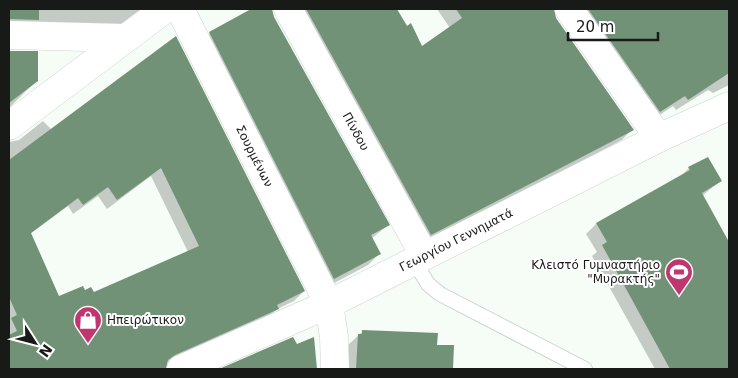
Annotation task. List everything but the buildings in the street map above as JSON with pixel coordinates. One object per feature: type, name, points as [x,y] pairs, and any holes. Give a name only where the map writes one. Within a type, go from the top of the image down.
[{"type":"street","points":[[9,126],[165,9]]},
{"type":"street","name":"Σουρμένων","points":[[180,9],[330,304]]},
{"type":"street","name":"Πίνδου","points":[[288,9],[419,258]]},
{"type":"street","points":[[569,9],[660,138]]},
{"type":"street","points":[[9,35],[124,38]]},
{"type":"street","name":"Γεωργίου Γεννηματά","points":[[181,369],[330,304],[660,138],[729,106]]},
{"type":"street","points":[[330,304],[335,369]]},
{"type":"lane","points":[[419,258],[428,284],[440,294],[585,369]]},
{"type":"place","name":"Κλειστό Γυμναστήριο \"Μυρακτής\"","points":[[679,296]]},
{"type":"place","name":"Ηπειρώτικον","points":[[88,344]]}]
